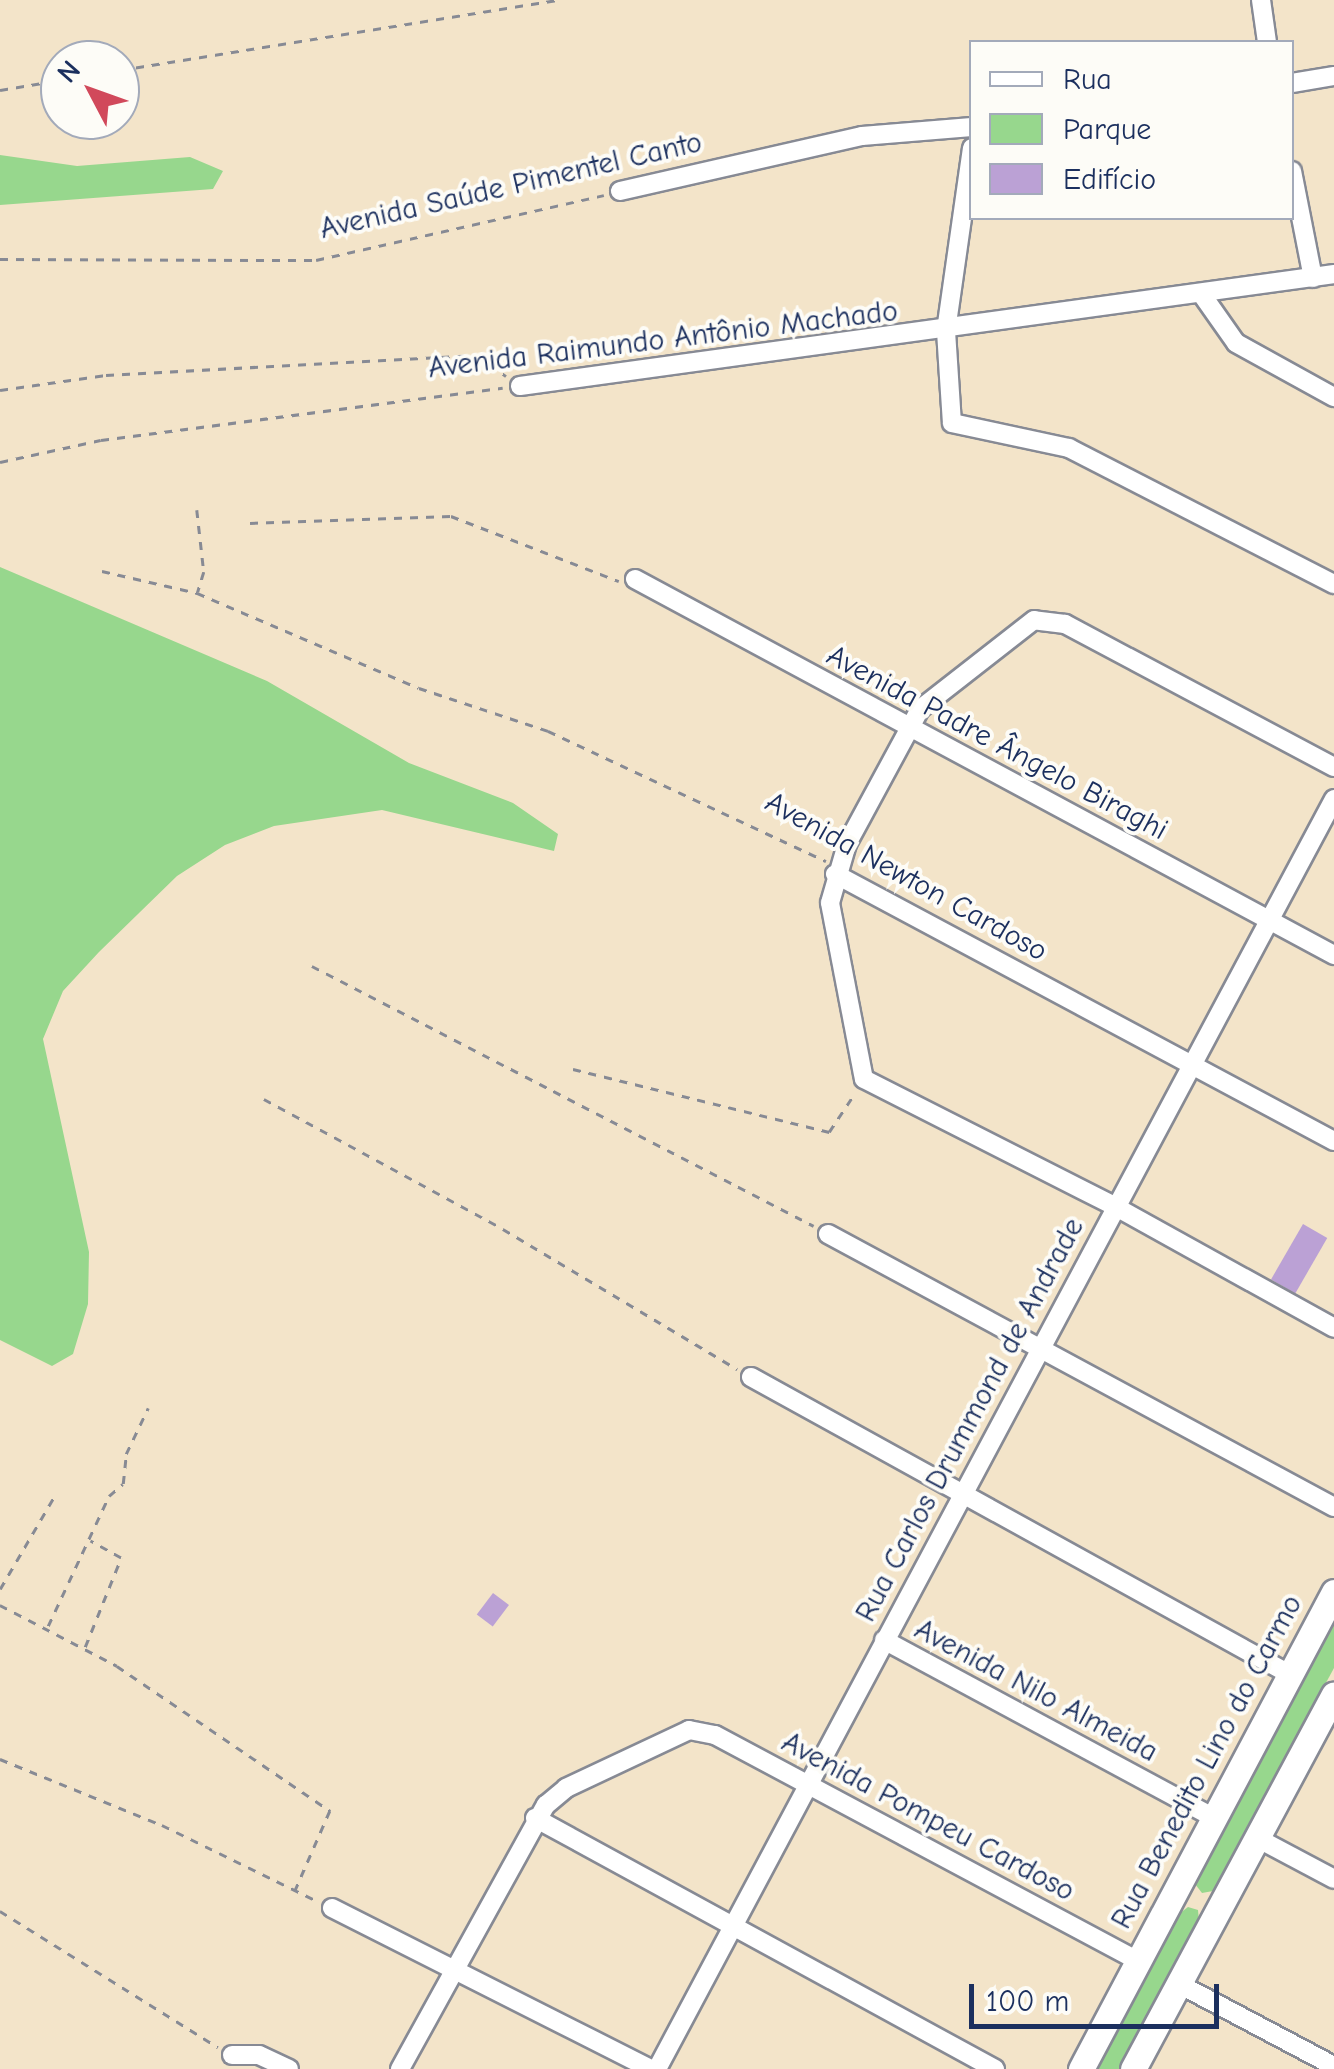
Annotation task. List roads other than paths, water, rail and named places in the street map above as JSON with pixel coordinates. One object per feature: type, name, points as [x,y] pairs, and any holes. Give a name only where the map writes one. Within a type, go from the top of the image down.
[{"type":"main road","name":"Rua Benedito Lino do Carmo","points":[[1080,2069],[1334,1592]]},
{"type":"main road","points":[[1132,2069],[1334,1696]]},
{"type":"street","points":[[1261,0],[1268,40]]},
{"type":"street","points":[[1294,83],[1334,76]]},
{"type":"street","name":"Avenida Saúde Pimentel Canto","points":[[620,191],[862,136],[969,127]]},
{"type":"street","points":[[969,169],[946,331],[954,424],[1069,448],[1334,584]]},
{"type":"street","points":[[1294,181],[1313,278]]},
{"type":"street","name":"Avenida Raimundo Antônio Machado","points":[[520,386],[1202,296],[1334,274]]},
{"type":"street","points":[[1202,296],[1236,343],[1334,398]]},
{"type":"street","name":"Avenida Padre Ângelo Biraghi","points":[[635,579],[907,729],[1334,955]]},
{"type":"street","points":[[1334,767],[1065,624],[1034,620],[934,696],[907,729],[836,874],[831,919],[864,1080],[1116,1206],[1334,1328]]},
{"type":"street","name":"Rua Carlos Drummond de Andrade","points":[[654,2069],[1334,798]]},
{"type":"street","name":"Avenida Newton Cardoso","points":[[836,874],[1334,1141]]},
{"type":"street","points":[[828,1234],[1026,1335],[1038,1350],[1334,1507]]},
{"type":"street","points":[[752,1377],[1288,1674]]},
{"type":"street","name":"Avenida Nilo Almeida","points":[[884,1640],[1214,1818]]},
{"type":"street","name":"Avenida Pompeu Cardoso","points":[[535,1818],[558,1793],[688,1730],[715,1735],[1138,1962]]},
{"type":"street","points":[[400,2069],[535,1818],[731,1930],[994,2069]]},
{"type":"street","points":[[1257,1838],[1334,1878]]},
{"type":"street","points":[[332,1908],[654,2069]]},
{"type":"street","points":[[1179,1984],[1334,2066]]},
{"type":"street","points":[[232,2055],[259,2055],[289,2069]]}]
